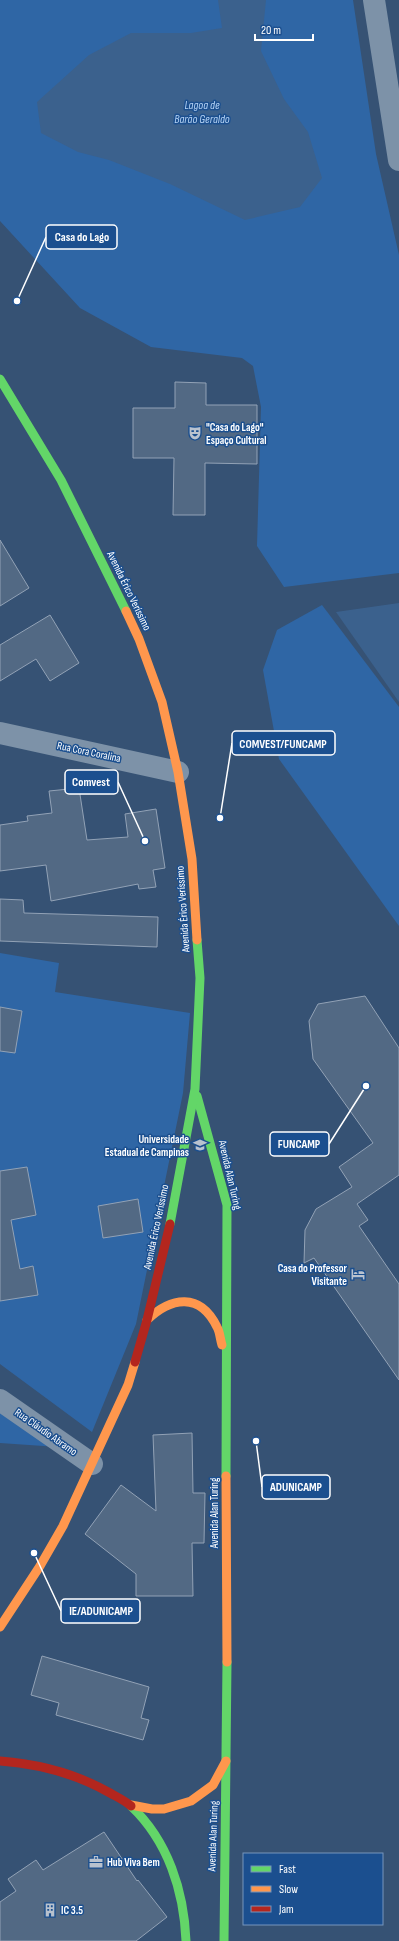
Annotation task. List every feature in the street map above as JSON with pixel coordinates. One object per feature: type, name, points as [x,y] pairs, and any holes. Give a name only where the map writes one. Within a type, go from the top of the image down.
[{"type":"street","points":[[374,0],[398,152]]},
{"type":"street","name":"Avenida Érico Veríssimo","points":[[0,379],[61,480],[123,603],[139,639],[162,702],[178,772],[192,859],[200,978],[195,1089],[168,1234],[147,1320],[128,1385],[63,1526],[40,1566],[0,1627]]},
{"type":"street","name":"Rua Cora Coralina","points":[[0,733],[178,772]]},
{"type":"street","name":"Avenida Alan Turing","points":[[195,1089],[227,1206],[228,1242],[225,1358],[227,1758],[224,1941]]},
{"type":"street","points":[[147,1320],[158,1310],[169,1304],[184,1301],[197,1305],[209,1315],[217,1327],[225,1358]]},
{"type":"street","name":"Rua Cláudio Abramo","points":[[0,1400],[92,1464]]},
{"type":"street","points":[[0,1761],[32,1763],[57,1768],[83,1778],[131,1805],[155,1809],[170,1808],[190,1802],[205,1793],[218,1780],[227,1758]]},
{"type":"street","points":[[131,1805],[159,1839],[174,1870],[181,1894],[186,1925],[186,1941]]},
{"type":"shaded area","points":[[0,0],[353,0],[376,154],[399,255],[399,573],[284,587],[257,546],[261,407],[253,366],[242,358],[151,347],[80,308],[0,221]]},
{"type":"shaded area","points":[[322,605],[399,707],[399,926],[279,759],[263,670],[277,630]]},
{"type":"shaded area","points":[[0,953],[59,963],[55,992],[190,1013],[183,1093],[136,1324],[92,1432],[0,1364]]},
{"type":"shaded area","points":[[0,1407],[58,1447],[0,1443]]},
{"type":"water","name":"Lagoa de Barão Geraldo","points":[[218,0],[266,0],[261,51],[284,99],[308,132],[322,178],[300,207],[245,220],[170,184],[109,160],[78,152],[41,133],[37,102],[89,55],[131,33],[191,33],[222,28]]},
{"type":"water","points":[[399,603],[399,702],[336,612]]},
{"type":"building","name":"\"Casa do Lago\" Espaço Cultural","points":[[175,382],[206,383],[206,405],[257,405],[257,464],[205,463],[205,515],[173,515],[174,458],[133,458],[133,408],[175,408]]},
{"type":"building","points":[[0,540],[29,588],[0,606]]},
{"type":"building","points":[[50,615],[79,663],[50,681],[36,659],[0,681],[0,645]]},
{"type":"building","points":[[79,788],[87,840],[128,837],[125,814],[156,809],[165,868],[153,870],[156,887],[139,889],[138,884],[51,901],[46,865],[0,871],[0,825],[28,821],[27,816],[52,813],[49,791]]},
{"type":"building","points":[[0,899],[23,900],[24,913],[158,917],[157,947],[0,941]]},
{"type":"building","points":[[365,996],[399,1048],[399,1175],[357,1204],[368,1220],[359,1226],[399,1284],[399,1380],[314,1258],[304,1263],[305,1230],[316,1209],[352,1187],[339,1167],[373,1143],[313,1059],[309,1021],[318,1004]]},
{"type":"building","points":[[0,1007],[22,1011],[15,1053],[0,1051]]},
{"type":"building","points":[[27,1167],[36,1215],[11,1220],[20,1269],[33,1266],[38,1295],[0,1301],[0,1171]]},
{"type":"building","points":[[138,1199],[143,1232],[103,1238],[98,1206]]},
{"type":"building","points":[[192,1433],[193,1493],[205,1493],[204,1543],[192,1543],[193,1596],[136,1596],[136,1574],[85,1534],[121,1485],[156,1511],[153,1435]]},
{"type":"building","points":[[42,1656],[149,1687],[141,1718],[149,1720],[143,1740],[56,1715],[59,1703],[31,1695]]},
{"type":"building","points":[[104,1832],[137,1881],[138,1880],[167,1917],[136,1941],[0,1941],[0,1902],[16,1891],[8,1879],[36,1860],[43,1870]]},
{"type":"traffic: fast","points":[[0,379],[61,480],[126,611]]},
{"type":"traffic: fast","points":[[170,1224],[195,1089],[200,978],[197,940]]},
{"type":"traffic: fast","points":[[197,1096],[227,1205],[226,1476]]},
{"type":"traffic: fast","points":[[224,1941],[227,1662]]},
{"type":"traffic: fast","points":[[131,1806],[155,1835],[172,1868],[182,1904],[186,1941]]},
{"type":"traffic: slow","points":[[126,611],[139,639],[162,702],[178,772],[192,859],[197,940]]},
{"type":"traffic: slow","points":[[147,1320],[166,1306],[175,1303],[194,1303],[210,1316],[218,1329],[222,1345]]},
{"type":"traffic: slow","points":[[0,1627],[40,1566],[63,1526],[128,1385],[135,1362]]},
{"type":"traffic: slow","points":[[226,1476],[227,1662]]},
{"type":"traffic: slow","points":[[131,1805],[152,1809],[164,1809],[191,1801],[213,1785],[226,1761]]},
{"type":"traffic: jam","points":[[135,1362],[147,1320],[170,1224]]},
{"type":"traffic: jam","points":[[0,1761],[29,1764],[70,1775],[97,1786],[131,1806]]},
{"type":"place","name":"Casa do Lago","points":[[17,301]]},
{"type":"place","name":"\"Casa do Lago\" Espaço Cultural","points":[[195,433]]},
{"type":"place","name":"COMVEST/FUNCAMP","points":[[220,818]]},
{"type":"place","name":"Comvest","points":[[145,841]]},
{"type":"place","name":"FUNCAMP","points":[[366,1086]]},
{"type":"place","name":"Universidade Estadual de Campinas","points":[[200,1145]]},
{"type":"place","name":"Casa do Professor Visitante","points":[[358,1274]]},
{"type":"place","name":"ADUNICAMP","points":[[256,1441]]},
{"type":"place","name":"IE/ADUNICAMP","points":[[34,1553]]},
{"type":"place","name":"Hub Viva Bem","points":[[96,1862]]},
{"type":"place","name":"IC 3.5","points":[[50,1910]]}]
